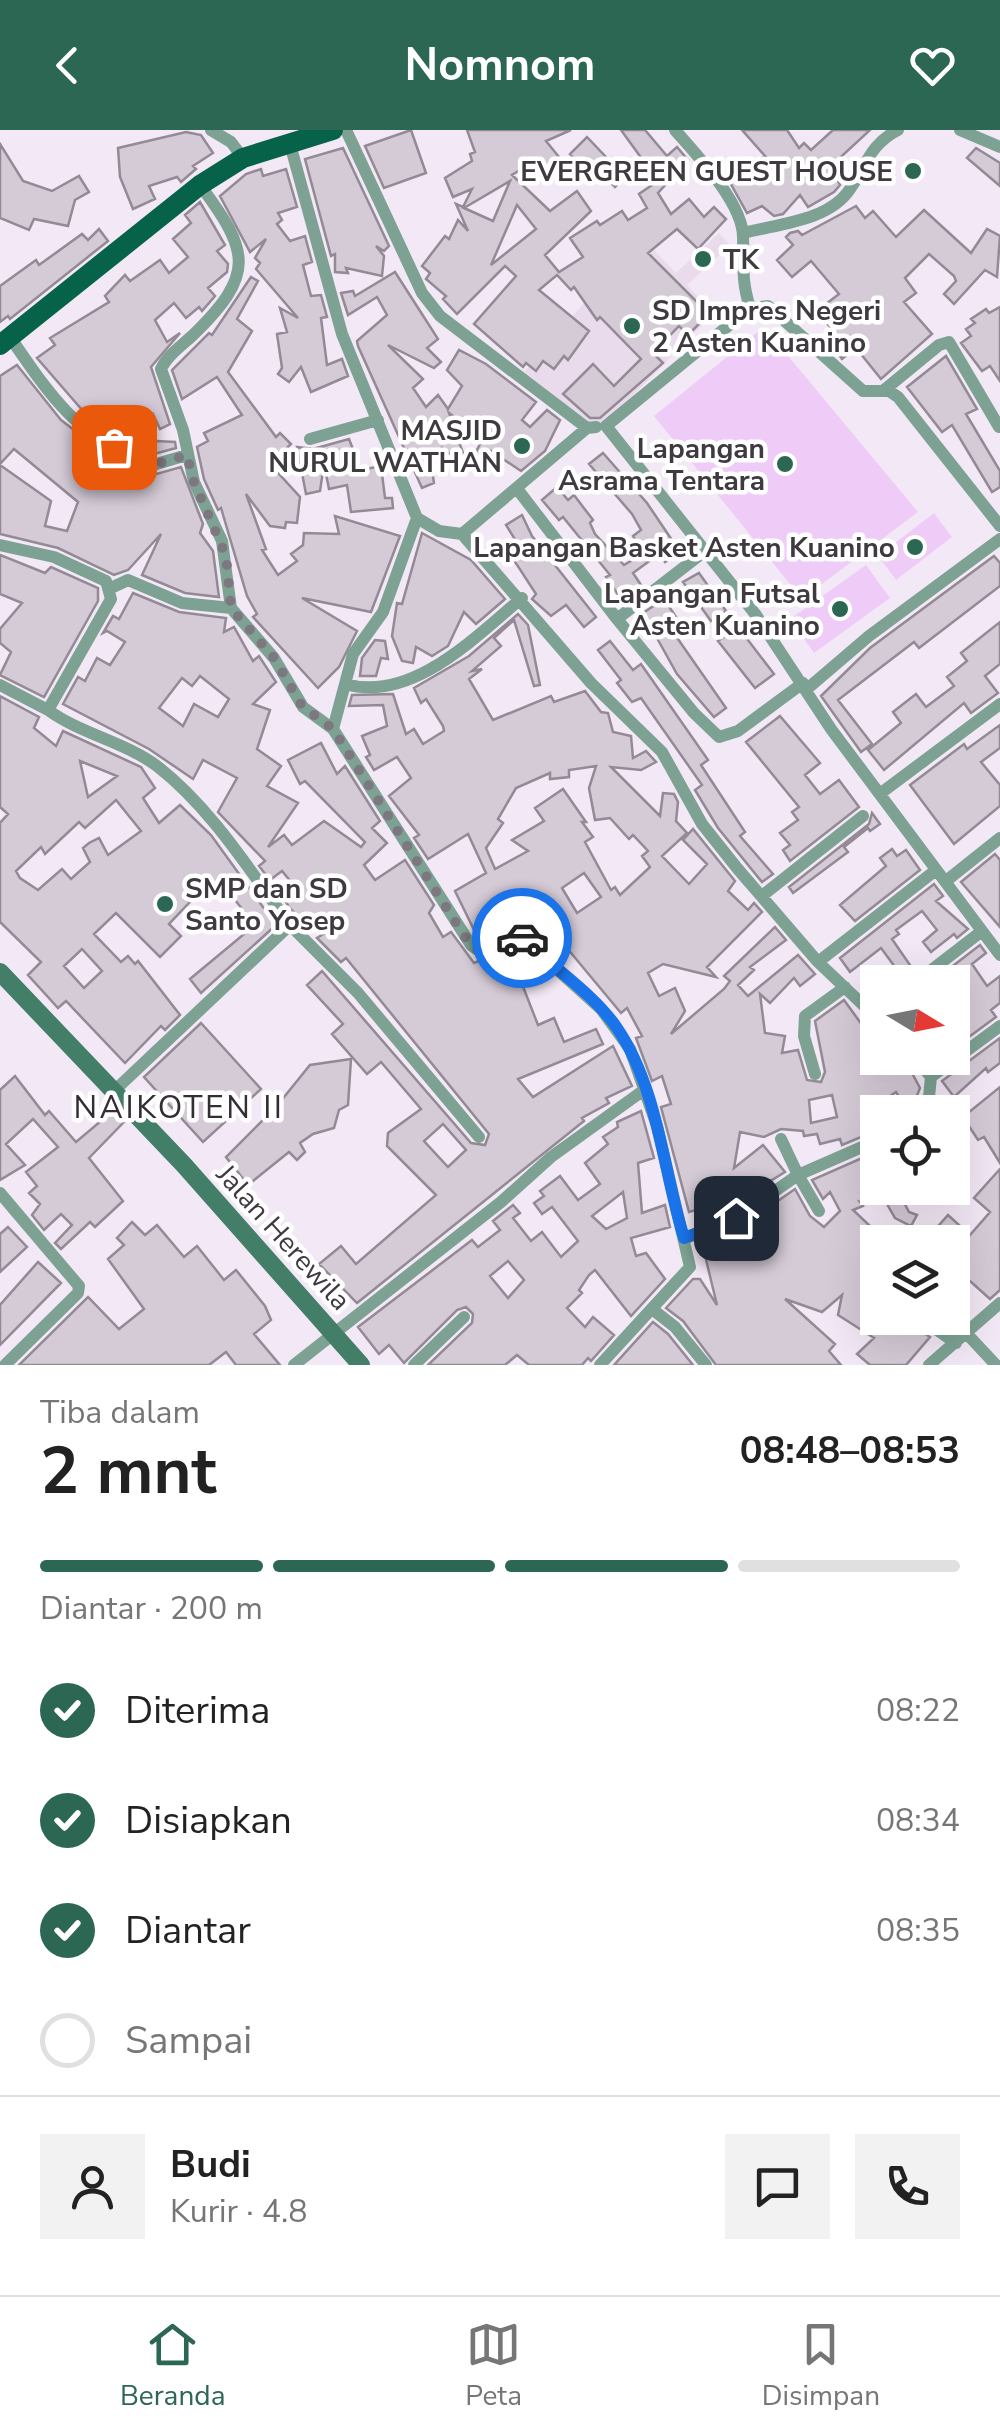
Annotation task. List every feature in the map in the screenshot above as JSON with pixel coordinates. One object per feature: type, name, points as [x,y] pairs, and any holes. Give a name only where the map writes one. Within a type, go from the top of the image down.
[{"type":"main road","points":[[5,341],[200,185],[243,158],[333,130]]},
{"type":"main road","name":"Jalan Herewila","points":[[0,972],[114,1091],[362,1365]]},
{"type":"street","points":[[211,130],[231,142],[243,158]]},
{"type":"street","points":[[346,130],[416,280],[440,316],[588,428]]},
{"type":"street","points":[[674,130],[709,169],[744,234],[740,264],[750,308]]},
{"type":"street","points":[[744,234],[820,214],[849,192],[860,165],[880,134],[898,130]]},
{"type":"street","points":[[960,130],[1000,147]]},
{"type":"street","points":[[290,144],[342,334],[417,518],[439,531],[462,534],[522,598],[592,683],[662,752],[702,824],[818,962],[860,1002]]},
{"type":"street","points":[[200,185],[234,230],[239,268],[221,305],[162,365],[194,482],[226,556],[231,608],[274,658],[302,706],[333,729],[470,945],[478,950],[510,934],[520,936],[616,1025],[657,1126],[690,1266],[600,1365]]},
{"type":"street","points":[[462,534],[588,428],[606,426],[750,308],[768,306],[863,391],[882,391],[898,397],[1000,526]]},
{"type":"street","points":[[5,341],[67,417],[94,437],[146,467],[187,455]]},
{"type":"street","points":[[882,391],[939,345],[949,342],[1000,427]]},
{"type":"street","points":[[310,439],[378,420]]},
{"type":"street","points":[[606,426],[705,551],[1000,954]]},
{"type":"street","points":[[518,490],[617,619],[694,713],[719,736],[738,732],[805,686],[1000,539]]},
{"type":"street","points":[[333,729],[353,654],[383,612],[417,518]]},
{"type":"street","points":[[0,545],[78,565],[111,588],[112,599],[48,710]]},
{"type":"street","points":[[617,619],[705,551]]},
{"type":"street","points":[[111,588],[130,580],[182,602],[231,608]]},
{"type":"street","points":[[345,684],[386,686],[428,671],[522,598]]},
{"type":"street","points":[[0,685],[89,735],[155,765],[206,814],[290,924],[395,1035],[479,1137]]},
{"type":"street","points":[[881,794],[1000,704]]},
{"type":"street","points":[[763,895],[862,816]]},
{"type":"street","points":[[818,962],[1000,838]]},
{"type":"street","points":[[114,1091],[290,924]]},
{"type":"street","points":[[938,965],[982,930]]},
{"type":"street","points":[[815,1074],[804,1036],[805,1016],[845,988]]},
{"type":"street","points":[[929,1095],[931,1077],[1000,1026]]},
{"type":"street","points":[[294,1365],[552,1157],[644,1090]]},
{"type":"street","points":[[781,1139],[819,1212]]},
{"type":"street","points":[[684,1238],[736,1218],[798,1175],[860,1148]]},
{"type":"street","points":[[3,1203],[80,1286],[77,1294],[4,1365]]},
{"type":"street","points":[[929,1365],[1000,1303]]},
{"type":"street","points":[[652,1308],[675,1327],[706,1365]]},
{"type":"street","points":[[414,1365],[464,1316]]},
{"type":"street","points":[[953,1335],[996,1365]]},
{"type":"shaded area","name":"SD Impres Negeri 2 Asten Kuanino","points":[[719,233],[730,245],[687,285],[714,313],[606,423],[595,427],[524,372],[591,295],[646,242],[676,273]]},
{"type":"shaded area","name":"Lapangan Asrama Tentara","points":[[764,327],[918,512],[802,599],[654,416]]},
{"type":"shaded area","name":"Lapangan Basket Asten Kuanino","points":[[934,513],[952,537],[896,580],[878,556]]},
{"type":"shaded area","name":"Lapangan Futsal Asten Kuanino","points":[[866,565],[890,598],[814,653],[790,619]]},
{"type":"building","points":[[411,130],[426,173],[384,188],[365,146]]},
{"type":"building","points":[[467,130],[571,130],[546,141],[559,157],[547,167],[539,158],[512,175],[550,211],[577,191],[591,211],[545,255],[559,272],[583,257],[570,238],[622,211],[628,220],[647,208],[639,194],[658,181],[621,130],[645,130],[667,156],[677,147],[688,160],[658,193],[671,214],[689,199],[704,217],[714,207],[726,219],[698,249],[677,229],[648,253],[709,314],[688,335],[679,326],[653,353],[663,363],[600,418],[590,418],[563,394],[593,364],[614,386],[641,359],[600,317],[597,320],[574,287],[571,290],[557,275],[539,290],[589,331],[568,360],[564,356],[554,369],[543,361],[536,371],[526,363],[523,367],[474,324],[516,276],[505,266],[457,314],[443,299],[446,296],[426,279],[430,273],[422,266],[445,236],[449,239],[458,220],[468,231],[456,204],[463,207],[472,189],[453,197],[445,178],[472,161],[470,154],[475,152]],"holes":[[[510,181],[493,221],[464,208]],[[517,205],[536,229],[491,265]]]},
{"type":"building","points":[[742,130],[787,130],[799,148],[804,143],[811,150],[833,130],[870,130],[831,166],[840,185],[834,192],[808,207],[800,195],[783,214],[774,216],[762,206],[747,213],[727,177],[765,156]]},
{"type":"building","points":[[186,132],[201,135],[213,153],[193,166],[196,169],[181,182],[177,177],[149,186],[155,199],[133,209],[120,177],[118,148]]},
{"type":"building","points":[[587,137],[625,177],[615,187],[586,158],[578,163],[570,154]]},
{"type":"building","points":[[0,144],[23,181],[52,191],[79,176],[89,192],[75,200],[68,226],[34,219],[29,230],[0,218]]},
{"type":"building","points":[[343,148],[389,246],[384,251],[376,246],[384,256],[382,276],[346,268],[348,273],[335,272],[335,254],[331,256],[305,159]]},
{"type":"building","points":[[976,148],[1000,163],[1000,186],[967,158]]},
{"type":"building","points":[[261,169],[263,176],[286,169],[297,207],[278,213],[282,220],[277,224],[290,241],[305,236],[312,262],[303,265],[311,296],[321,295],[327,317],[321,318],[327,365],[342,359],[348,376],[311,392],[301,367],[289,382],[278,374],[282,368],[277,334],[287,332],[280,308],[298,318],[256,269],[260,263],[255,258],[266,239],[250,252],[220,196],[246,174]]},
{"type":"building","points":[[200,202],[225,245],[217,251],[228,264],[227,272],[208,288],[215,296],[202,311],[199,307],[186,318],[174,303],[155,320],[167,342],[180,333],[151,367],[170,424],[160,429],[153,414],[135,434],[141,438],[135,441],[153,448],[157,441],[175,442],[176,448],[147,456],[90,419],[37,358],[55,345],[50,338],[109,302],[105,296],[125,275],[130,281],[160,260],[169,273],[188,257],[173,239],[191,223],[185,215]]},
{"type":"building","points":[[856,206],[865,218],[873,211],[896,237],[924,210],[971,253],[987,229],[1000,236],[997,277],[985,270],[954,304],[944,294],[956,281],[954,276],[929,254],[905,278],[916,293],[904,302],[932,334],[881,379],[856,348],[842,359],[835,349],[828,337],[834,333],[818,310],[839,294],[811,261],[792,277],[777,260],[793,245],[786,237],[790,233],[798,231],[802,235]]},
{"type":"building","points":[[99,229],[108,241],[10,319],[8,316],[0,322],[0,286],[36,260],[39,265],[82,234],[88,240]]},
{"type":"building","points":[[395,272],[438,339],[427,348],[441,362],[434,368],[388,345],[423,379],[413,388],[426,407],[438,395],[448,409],[462,386],[447,370],[459,350],[486,364],[536,402],[522,420],[530,427],[547,410],[560,420],[545,451],[521,471],[491,451],[478,470],[470,464],[483,438],[449,413],[463,453],[453,456],[441,447],[448,458],[431,464],[434,483],[422,488],[358,346],[357,341],[387,315],[377,297],[348,315],[341,293],[353,291],[355,296]]},
{"type":"building","points":[[251,277],[258,281],[237,319],[252,331],[228,372],[276,437],[280,433],[291,444],[270,464],[300,497],[297,523],[286,522],[285,528],[270,526],[246,494],[266,549],[262,550],[278,575],[297,561],[291,554],[303,545],[304,533],[339,534],[335,516],[400,536],[371,612],[302,598],[357,631],[339,667],[318,688],[253,617],[257,614],[247,596],[221,508],[218,510],[204,479],[197,447],[208,441],[204,433],[242,415],[217,377],[182,399],[172,370],[209,333],[212,335]]},
{"type":"building","points":[[1000,307],[1000,381],[990,366],[982,371],[961,343],[971,336],[966,329],[975,323],[971,319],[986,309],[989,313]]},
{"type":"building","points":[[946,356],[977,409],[966,414],[1000,471],[1000,487],[992,492],[952,425],[942,432],[907,387]]},
{"type":"building","points":[[17,365],[61,420],[116,462],[146,477],[181,467],[203,524],[200,533],[213,551],[219,597],[185,593],[142,575],[161,534],[128,570],[114,575],[58,548],[0,534],[0,465],[51,501],[45,526],[67,531],[78,502],[14,449],[0,464],[0,376]]},
{"type":"building","points":[[349,439],[361,470],[381,466],[385,498],[392,498],[393,508],[351,512],[347,485],[329,489],[324,464],[320,491],[306,494],[297,447],[313,449]]},
{"type":"building","points":[[603,453],[647,503],[680,552],[665,562],[659,554],[633,573],[641,585],[621,599],[606,577],[610,575],[563,517],[559,520],[542,500],[557,487],[568,500],[574,495],[593,520],[590,523],[595,534],[624,565],[644,553],[633,536],[641,530],[632,514],[589,464]]},
{"type":"building","points":[[522,515],[532,536],[596,617],[584,627],[566,605],[551,616],[532,599],[536,594],[506,548],[516,541],[506,525]]},
{"type":"building","points":[[422,533],[471,560],[505,599],[476,624],[464,612],[448,646],[432,656],[416,647],[413,663],[402,661],[392,636],[397,603],[402,604]]},
{"type":"building","points":[[0,555],[45,573],[51,567],[98,588],[98,601],[44,697],[0,675],[11,652],[0,643],[0,629],[22,603],[0,594]]},
{"type":"building","points":[[994,556],[1000,563],[1000,586],[919,648],[914,642],[838,700],[872,744],[861,752],[821,696],[870,648]]},
{"type":"building","points":[[699,573],[726,611],[711,621],[683,582]]},
{"type":"building","points":[[133,593],[179,612],[226,618],[224,632],[234,627],[253,661],[259,656],[276,682],[253,704],[270,710],[257,749],[281,766],[267,786],[298,803],[268,847],[284,835],[292,845],[324,821],[361,847],[365,842],[305,781],[300,784],[288,760],[321,743],[337,774],[345,766],[380,821],[372,828],[387,843],[364,865],[375,880],[405,860],[434,905],[429,913],[443,937],[451,932],[474,963],[516,946],[534,962],[540,975],[522,984],[538,1025],[554,1018],[564,1042],[596,1029],[603,1044],[518,1079],[533,1097],[613,1046],[632,1086],[606,1098],[609,1103],[582,1118],[584,1121],[357,1303],[319,1264],[341,1246],[356,1264],[436,1195],[387,1146],[388,1133],[421,1109],[381,1062],[367,1074],[332,1034],[343,1024],[307,985],[322,971],[471,1143],[485,1145],[489,1134],[346,958],[341,962],[317,938],[325,933],[312,914],[302,921],[289,907],[284,899],[296,888],[282,871],[270,880],[259,866],[265,861],[218,812],[237,778],[203,760],[193,779],[149,749],[63,704],[78,677],[85,681],[97,658],[110,665],[125,642],[107,631],[103,633],[113,616],[119,619]],"holes":[[[200,676],[229,699],[218,717],[194,704],[183,726],[159,708],[182,678],[192,686]],[[443,1124],[466,1150],[448,1167],[424,1141]]]},
{"type":"building","points":[[664,599],[680,623],[671,629],[726,708],[714,717],[677,674],[643,613]]},
{"type":"building","points":[[518,614],[528,625],[540,685],[534,686],[514,620],[494,638],[501,646],[472,671],[482,669],[469,679],[493,720],[551,696],[554,702],[585,691],[601,712],[608,713],[613,732],[631,736],[633,758],[646,751],[656,762],[641,770],[611,767],[660,816],[663,793],[674,794],[678,802],[676,821],[687,833],[662,856],[689,884],[707,864],[683,840],[693,829],[735,881],[728,891],[748,910],[754,903],[762,912],[707,967],[716,977],[663,964],[648,973],[659,996],[675,988],[685,1011],[671,1034],[724,989],[730,981],[724,976],[775,927],[786,940],[750,967],[754,970],[738,985],[748,996],[798,955],[815,974],[800,986],[794,978],[770,1003],[760,994],[765,1033],[785,1036],[782,1053],[798,1050],[807,1080],[821,1082],[825,1072],[815,1021],[844,1000],[860,1022],[860,1075],[913,1075],[920,1088],[917,1095],[860,1095],[860,1138],[842,1145],[840,1139],[820,1144],[817,1134],[804,1136],[803,1131],[781,1129],[764,1137],[740,1132],[734,1168],[763,1145],[785,1172],[714,1216],[706,1218],[703,1208],[689,1212],[661,1107],[671,1104],[662,1076],[652,1081],[636,1038],[642,1036],[627,1008],[621,1013],[532,906],[477,936],[455,891],[486,873],[468,834],[428,859],[414,838],[419,835],[389,796],[411,778],[397,757],[374,770],[366,757],[370,755],[362,736],[387,726],[383,705],[349,706],[352,695],[393,694],[406,734],[414,729],[423,744],[444,731],[426,699],[421,703],[414,688],[469,656]],"holes":[[[596,766],[589,788],[595,820],[610,818],[629,839],[633,835],[648,851],[642,856],[650,867],[620,895],[615,887],[611,890],[585,842],[593,837],[563,789],[535,808],[544,821],[512,840],[528,851],[495,869],[486,848],[503,823],[498,819],[516,788],[550,773],[550,779],[569,777],[569,770]],[[584,873],[601,897],[577,913],[562,888]],[[832,1095],[837,1117],[811,1123],[809,1100]]]},
{"type":"building","points":[[1000,622],[1000,664],[985,676],[998,693],[971,713],[964,703],[884,770],[868,750],[901,723],[893,712],[916,694],[926,707],[954,686],[947,677],[967,661],[961,653]]},
{"type":"building","points":[[738,627],[774,674],[755,688],[718,641]]},
{"type":"building","points":[[375,640],[385,641],[388,659],[381,658],[376,676],[360,676],[362,658]]},
{"type":"building","points":[[610,641],[633,670],[641,664],[708,760],[701,765],[745,832],[740,836],[773,874],[762,882],[718,828],[695,790],[702,785],[641,698],[632,702],[617,683],[621,680],[598,650]]},
{"type":"building","points":[[0,696],[39,717],[34,728],[56,746],[63,731],[141,767],[155,788],[143,798],[159,823],[180,805],[211,835],[276,925],[201,993],[190,979],[255,925],[227,890],[224,893],[211,880],[169,924],[181,936],[160,957],[116,913],[94,934],[121,962],[128,956],[135,964],[138,961],[180,1015],[165,1030],[161,1026],[125,1063],[66,1001],[58,1008],[28,975],[41,962],[0,922],[0,823],[8,814],[0,807]],"holes":[[[80,761],[117,776],[88,797]],[[116,800],[141,831],[108,855],[99,838],[89,843],[83,848],[90,862],[71,879],[62,869],[38,890],[20,878],[16,871],[41,847],[45,854],[79,822],[85,828]],[[82,949],[102,971],[84,988],[64,966]]]},
{"type":"building","points":[[780,716],[820,763],[805,775],[820,794],[839,780],[859,807],[790,861],[783,850],[790,845],[780,833],[798,820],[792,812],[799,807],[746,742]]},
{"type":"building","points":[[1000,725],[1000,748],[981,762],[1000,785],[1000,806],[954,844],[910,785],[964,744],[967,749]]},
{"type":"building","points":[[872,813],[880,824],[870,831],[868,828],[844,847],[848,852],[793,893],[789,887],[869,824]]},
{"type":"building","points":[[892,849],[897,856],[906,850],[920,870],[855,921],[840,905],[886,866],[880,858]]},
{"type":"building","points":[[995,854],[1000,860],[1000,927],[961,882]]},
{"type":"building","points":[[934,884],[943,896],[936,901],[968,929],[957,938],[954,934],[931,952],[923,942],[937,930],[922,911],[896,930],[899,934],[892,939],[910,965],[894,965],[881,948],[850,972],[840,958]]},
{"type":"building","points":[[980,945],[986,953],[972,964],[987,986],[1000,976],[1000,1003],[991,1010],[996,1017],[970,1036],[970,965],[954,965]]},
{"type":"building","points":[[201,1023],[261,1089],[203,1142],[144,1077]]},
{"type":"building","points":[[1000,1038],[1000,1063],[988,1072],[986,1068],[952,1095],[942,1081],[950,1075],[970,1075],[970,1060]]},
{"type":"building","points":[[351,1059],[348,1105],[339,1110],[334,1128],[313,1134],[300,1143],[305,1152],[297,1160],[289,1152],[248,1185],[226,1157],[276,1107],[310,1065]]},
{"type":"building","points":[[15,1076],[45,1115],[49,1111],[76,1142],[114,1110],[124,1122],[89,1158],[123,1201],[95,1227],[90,1222],[61,1249],[55,1243],[72,1225],[61,1214],[44,1230],[32,1215],[40,1204],[29,1193],[37,1186],[26,1172],[58,1147],[33,1119],[6,1144],[25,1165],[0,1180],[0,1090]]},
{"type":"building","points":[[1000,1087],[1000,1163],[984,1137],[978,1140],[970,1128],[970,1111]]},
{"type":"building","points":[[641,1111],[654,1158],[638,1163],[642,1213],[665,1205],[670,1227],[631,1238],[636,1256],[646,1253],[665,1279],[631,1316],[595,1270],[589,1275],[579,1290],[582,1293],[567,1308],[585,1327],[593,1317],[614,1335],[591,1361],[588,1358],[582,1365],[529,1365],[517,1355],[505,1365],[428,1365],[472,1323],[473,1314],[466,1307],[457,1310],[404,1363],[389,1345],[379,1354],[358,1327],[472,1240],[478,1247],[500,1230],[493,1221],[513,1205],[520,1213],[513,1218],[531,1241],[542,1232],[561,1257],[578,1241],[552,1207],[542,1214],[534,1203],[544,1196],[540,1191],[560,1176],[578,1200],[600,1184],[585,1163],[608,1144],[603,1137],[618,1127],[617,1122]],"holes":[[[623,1192],[627,1218],[606,1229],[592,1216]],[[508,1261],[524,1280],[508,1298],[490,1276]]]},
{"type":"building","points":[[860,1159],[863,1206],[853,1210],[869,1225],[860,1225],[860,1329],[838,1315],[842,1295],[822,1312],[785,1299],[835,1344],[829,1351],[841,1365],[716,1365],[683,1321],[666,1308],[693,1279],[700,1279],[717,1305],[702,1243],[742,1226],[795,1189],[810,1216],[824,1227],[840,1211],[830,1192],[823,1199],[812,1180]]},
{"type":"building","points":[[1000,1169],[1000,1290],[990,1299],[970,1281],[970,1235],[990,1212],[974,1198]]},
{"type":"building","points":[[888,1205],[905,1205],[917,1215],[912,1225],[895,1218]]},
{"type":"building","points":[[948,1215],[959,1225],[939,1225]]},
{"type":"building","points":[[132,1222],[145,1235],[157,1225],[184,1257],[197,1246],[224,1280],[236,1270],[265,1306],[271,1320],[254,1334],[280,1365],[236,1365],[226,1352],[209,1365],[19,1365],[88,1297],[119,1329],[144,1309],[108,1259],[124,1245],[117,1238]]},
{"type":"building","points":[[8,1227],[27,1247],[0,1272],[0,1234]]},
{"type":"building","points":[[38,1262],[61,1283],[0,1345],[0,1305]]},
{"type":"building","points":[[653,1322],[668,1334],[693,1365],[614,1365]]},
{"type":"building","points":[[869,1335],[930,1337],[906,1365],[870,1365],[857,1354],[874,1338]]},
{"type":"way so far","points":[[114,447],[146,467],[187,455],[194,482],[226,556],[231,608],[274,658],[302,706],[333,729],[470,945],[478,950],[510,934],[522,938]]},
{"type":"place","name":"EVERGREEN GUEST HOUSE","points":[[913,171]]},
{"type":"place","name":"TK","points":[[703,259]]},
{"type":"place","name":"SD Impres Negeri 2 Asten Kuanino","points":[[632,326]]},
{"type":"place","name":"MASJID NURUL WATHAN","points":[[522,446]]},
{"type":"place","name":"Lapangan Asrama Tentara","points":[[785,464]]},
{"type":"place","name":"Lapangan Basket Asten Kuanino","points":[[915,547]]},
{"type":"place","name":"Lapangan Futsal Asten Kuanino","points":[[840,609]]},
{"type":"place","name":"SMP dan SD Santo Yosep","points":[[165,904]]},
{"type":"district","name":"NAIKOTEN II","points":[[179,1107]]},
{"type":"route","points":[[522,938],[616,1025],[630,1049],[657,1126],[684,1238],[736,1218]]}]
